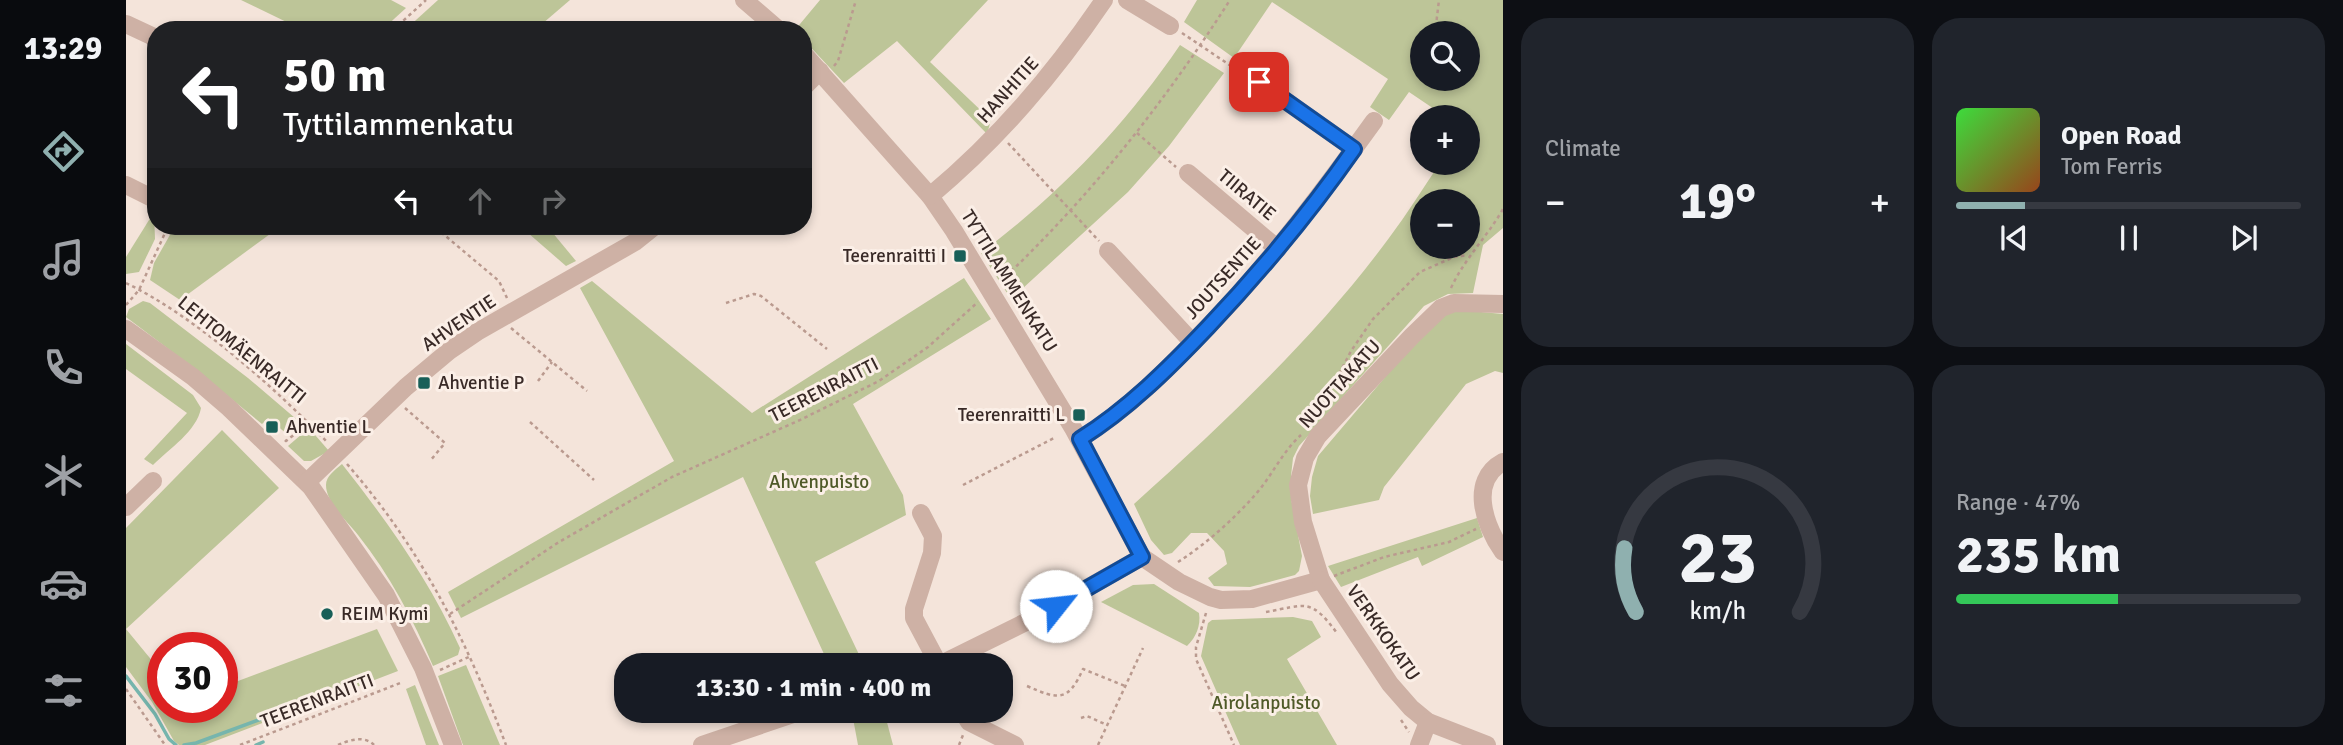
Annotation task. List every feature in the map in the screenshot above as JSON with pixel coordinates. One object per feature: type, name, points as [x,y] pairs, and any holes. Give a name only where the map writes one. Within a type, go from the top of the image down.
[{"type":"street","points":[[744,0],[768,21]]},
{"type":"street","name":"HANHITIE","points":[[930,196],[999,133],[1057,67],[1104,0]]},
{"type":"street","points":[[1127,0],[1170,26]]},
{"type":"street","points":[[126,24],[147,34]]},
{"type":"street","name":"TYTTILAMMENKATU","points":[[812,62],[930,196],[1080,439],[1142,557]]},
{"type":"street","points":[[812,82],[824,74]]},
{"type":"street","points":[[1259,82],[1354,149]]},
{"type":"street","name":"JOUTSENTIE","points":[[1080,439],[1129,404],[1193,343],[1278,249],[1318,200],[1374,121]]},
{"type":"street","name":"TIIRATIE","points":[[1188,173],[1278,249]]},
{"type":"street","points":[[126,185],[147,196]]},
{"type":"street","name":"AHVENTIE","points":[[307,482],[376,415],[440,359],[477,332],[511,318],[644,235]]},
{"type":"street","points":[[1108,251],[1193,343]]},
{"type":"street","points":[[1441,308],[1454,303],[1503,304]]},
{"type":"street","name":"NUOTTAKATU","points":[[1321,580],[1303,522],[1298,485],[1305,458],[1318,436],[1412,335],[1441,308]]},
{"type":"street","points":[[126,329],[193,377],[307,482],[360,554],[386,595],[423,668],[453,745]]},
{"type":"street","points":[[1503,462],[1492,470],[1481,491],[1487,524],[1503,552]]},
{"type":"street","points":[[126,507],[153,481]]},
{"type":"street","points":[[921,513],[933,536],[932,554],[914,609],[914,618],[933,653]]},
{"type":"street","points":[[963,653],[1032,619],[1142,557],[1180,582],[1221,600],[1252,599],[1321,580]]},
{"type":"street","name":"VERKKOKATU","points":[[1321,580],[1390,684],[1411,708],[1428,722],[1488,745]]},
{"type":"street","points":[[1420,743],[1428,722]]},
{"type":"street","points":[[702,745],[767,723]]},
{"type":"street","points":[[970,723],[1015,745]]},
{"type":"path","points":[[403,21],[426,0]]},
{"type":"path","points":[[824,74],[838,61],[856,0]]},
{"type":"path","name":"TEERENRAITTI","points":[[450,614],[559,542],[672,477],[800,420],[879,381],[928,346],[1038,246],[1071,210],[1137,133],[1230,0]]},
{"type":"path","points":[[1436,21],[1439,0]]},
{"type":"path","points":[[1170,26],[1248,78],[1259,82]]},
{"type":"path","points":[[999,133],[1108,251]]},
{"type":"path","points":[[1137,133],[1182,172],[1188,173]]},
{"type":"path","points":[[1480,242],[1491,230],[1503,209]]},
{"type":"path","points":[[126,305],[139,289],[165,235]]},
{"type":"path","points":[[444,235],[499,281],[511,318],[552,362],[587,391]]},
{"type":"path","points":[[1319,413],[1351,351],[1373,318],[1420,272],[1449,259]]},
{"type":"path","points":[[1441,308],[1466,259]]},
{"type":"path","name":"LEHTOMÄENRAITTI","points":[[126,283],[197,328],[281,397],[333,448]]},
{"type":"path","points":[[726,303],[754,294],[761,296],[827,349]]},
{"type":"path","points":[[538,381],[552,362]]},
{"type":"path","points":[[400,404],[445,443],[430,461]]},
{"type":"path","points":[[530,422],[594,481]]},
{"type":"path","points":[[279,434],[286,441],[309,423]]},
{"type":"path","points":[[1171,566],[1195,551],[1256,494],[1290,445],[1305,432]]},
{"type":"path","points":[[963,485],[1054,438]]},
{"type":"path","points":[[344,460],[389,515],[434,584],[471,656],[506,745]]},
{"type":"path","points":[[1321,580],[1384,557],[1449,542],[1487,524]]},
{"type":"path","points":[[1261,612],[1304,605],[1312,607],[1323,614],[1340,637]]},
{"type":"path","points":[[1204,612],[1196,659],[1234,745]]},
{"type":"path","points":[[1098,745],[1143,648]]},
{"type":"path","points":[[436,671],[471,656]]},
{"type":"path","points":[[1027,686],[1052,695],[1066,694],[1075,686],[1083,668],[1125,686]]},
{"type":"path","name":"TEERENRAITTI","points":[[240,745],[403,682]]},
{"type":"path","points":[[126,689],[165,745]]},
{"type":"path","points":[[1397,715],[1420,743]]},
{"type":"path","points":[[1081,718],[1087,716],[1107,725]]},
{"type":"path","points":[[338,745],[360,738],[371,741],[374,745]]},
{"type":"green space","points":[[241,0],[391,0],[406,8],[392,21],[284,21]]},
{"type":"green space","points":[[438,0],[570,0],[546,21],[415,21]]},
{"type":"green space","points":[[820,0],[988,0],[930,62],[991,120],[987,134],[897,41],[844,83],[812,49],[812,21],[802,21]]},
{"type":"green space","points":[[1197,0],[1503,0],[1503,228],[1483,245],[1473,293],[1448,294],[1424,306],[1299,446],[1293,458],[1291,498],[1302,556],[1299,571],[1295,575],[1250,587],[1214,586],[1208,578],[1227,564],[1224,551],[1207,533],[1191,533],[1172,553],[1164,555],[1151,540],[1134,504],[1202,442],[1300,344],[1361,274],[1410,208],[1410,259],[1480,259],[1480,189],[1423,189],[1432,175],[1480,175],[1480,105],[1428,105],[1409,92],[1389,120],[1370,107],[1388,79],[1272,2],[1234,58],[1184,22]]},
{"type":"green space","points":[[1180,45],[1224,73],[1169,146],[1128,192],[1011,299],[981,253],[1038,207],[1089,157],[1136,104]]},
{"type":"green space","points":[[147,223],[147,235],[155,235],[155,239],[139,272],[126,274],[126,257]]},
{"type":"green space","points":[[170,235],[269,235],[180,300],[150,280],[154,263]]},
{"type":"green space","points":[[530,235],[554,235],[576,261],[566,266]]},
{"type":"green space","name":"Ahvenpuisto","points":[[964,278],[991,319],[853,404],[903,495],[906,515],[815,562],[858,653],[824,653],[743,477],[461,618],[448,592],[674,461],[580,288],[592,281],[752,413]]},
{"type":"green space","points":[[143,301],[150,303],[248,378],[302,424],[288,435],[268,418],[262,424],[126,317],[129,309]]},
{"type":"green space","points":[[1459,310],[1503,314],[1503,373],[1495,371],[1466,384],[1384,487],[1379,500],[1313,514],[1310,496],[1318,456],[1434,324],[1447,314]]},
{"type":"green space","points":[[126,344],[193,395],[201,408],[188,432],[153,465],[144,459],[187,413],[126,369]]},
{"type":"green space","points":[[309,428],[329,451],[311,461],[304,461],[288,446]]},
{"type":"green space","points":[[222,430],[279,488],[126,629],[126,528]]},
{"type":"green space","points":[[342,464],[421,575],[460,648],[458,655],[433,666],[391,582],[370,550],[333,505],[326,482],[331,473]]},
{"type":"green space","points":[[1477,518],[1483,537],[1422,566],[1418,557],[1341,587],[1328,566]]},
{"type":"green space","points":[[1154,584],[1199,613],[1197,631],[1187,646],[1101,602],[1133,585]]},
{"type":"green space","name":"Airolanpuisto","points":[[1293,617],[1312,621],[1321,637],[1287,659],[1337,745],[1240,745],[1201,656],[1208,623],[1212,620]]},
{"type":"green space","points":[[126,629],[147,655],[147,695],[126,667]]},
{"type":"green space","points":[[377,629],[398,671],[205,745],[179,745],[164,723],[238,723],[238,681]]},
{"type":"green space","points":[[466,665],[500,745],[463,745],[438,676]]},
{"type":"green space","points":[[415,685],[439,745],[426,745],[406,689]]},
{"type":"green space","points":[[854,723],[887,723],[893,745],[858,745]]},
{"type":"waterway","points":[[126,676],[155,714],[169,739],[176,745]]},
{"type":"waterway","points":[[184,745],[264,718]]},
{"type":"waterway","points":[[256,745],[263,742]]},
{"type":"place","name":"Teerenraitti I","points":[[960,256]]},
{"type":"place","name":"Ahventie P","points":[[424,383]]},
{"type":"place","name":"Teerenraitti L","points":[[1079,415]]},
{"type":"place","name":"Ahventie L","points":[[272,427]]},
{"type":"place","name":"REIM Kymi","points":[[327,614]]},
{"type":"route","points":[[1056,606],[1142,557],[1080,439],[1129,404],[1228,307],[1318,200],[1354,149],[1259,82]]}]
